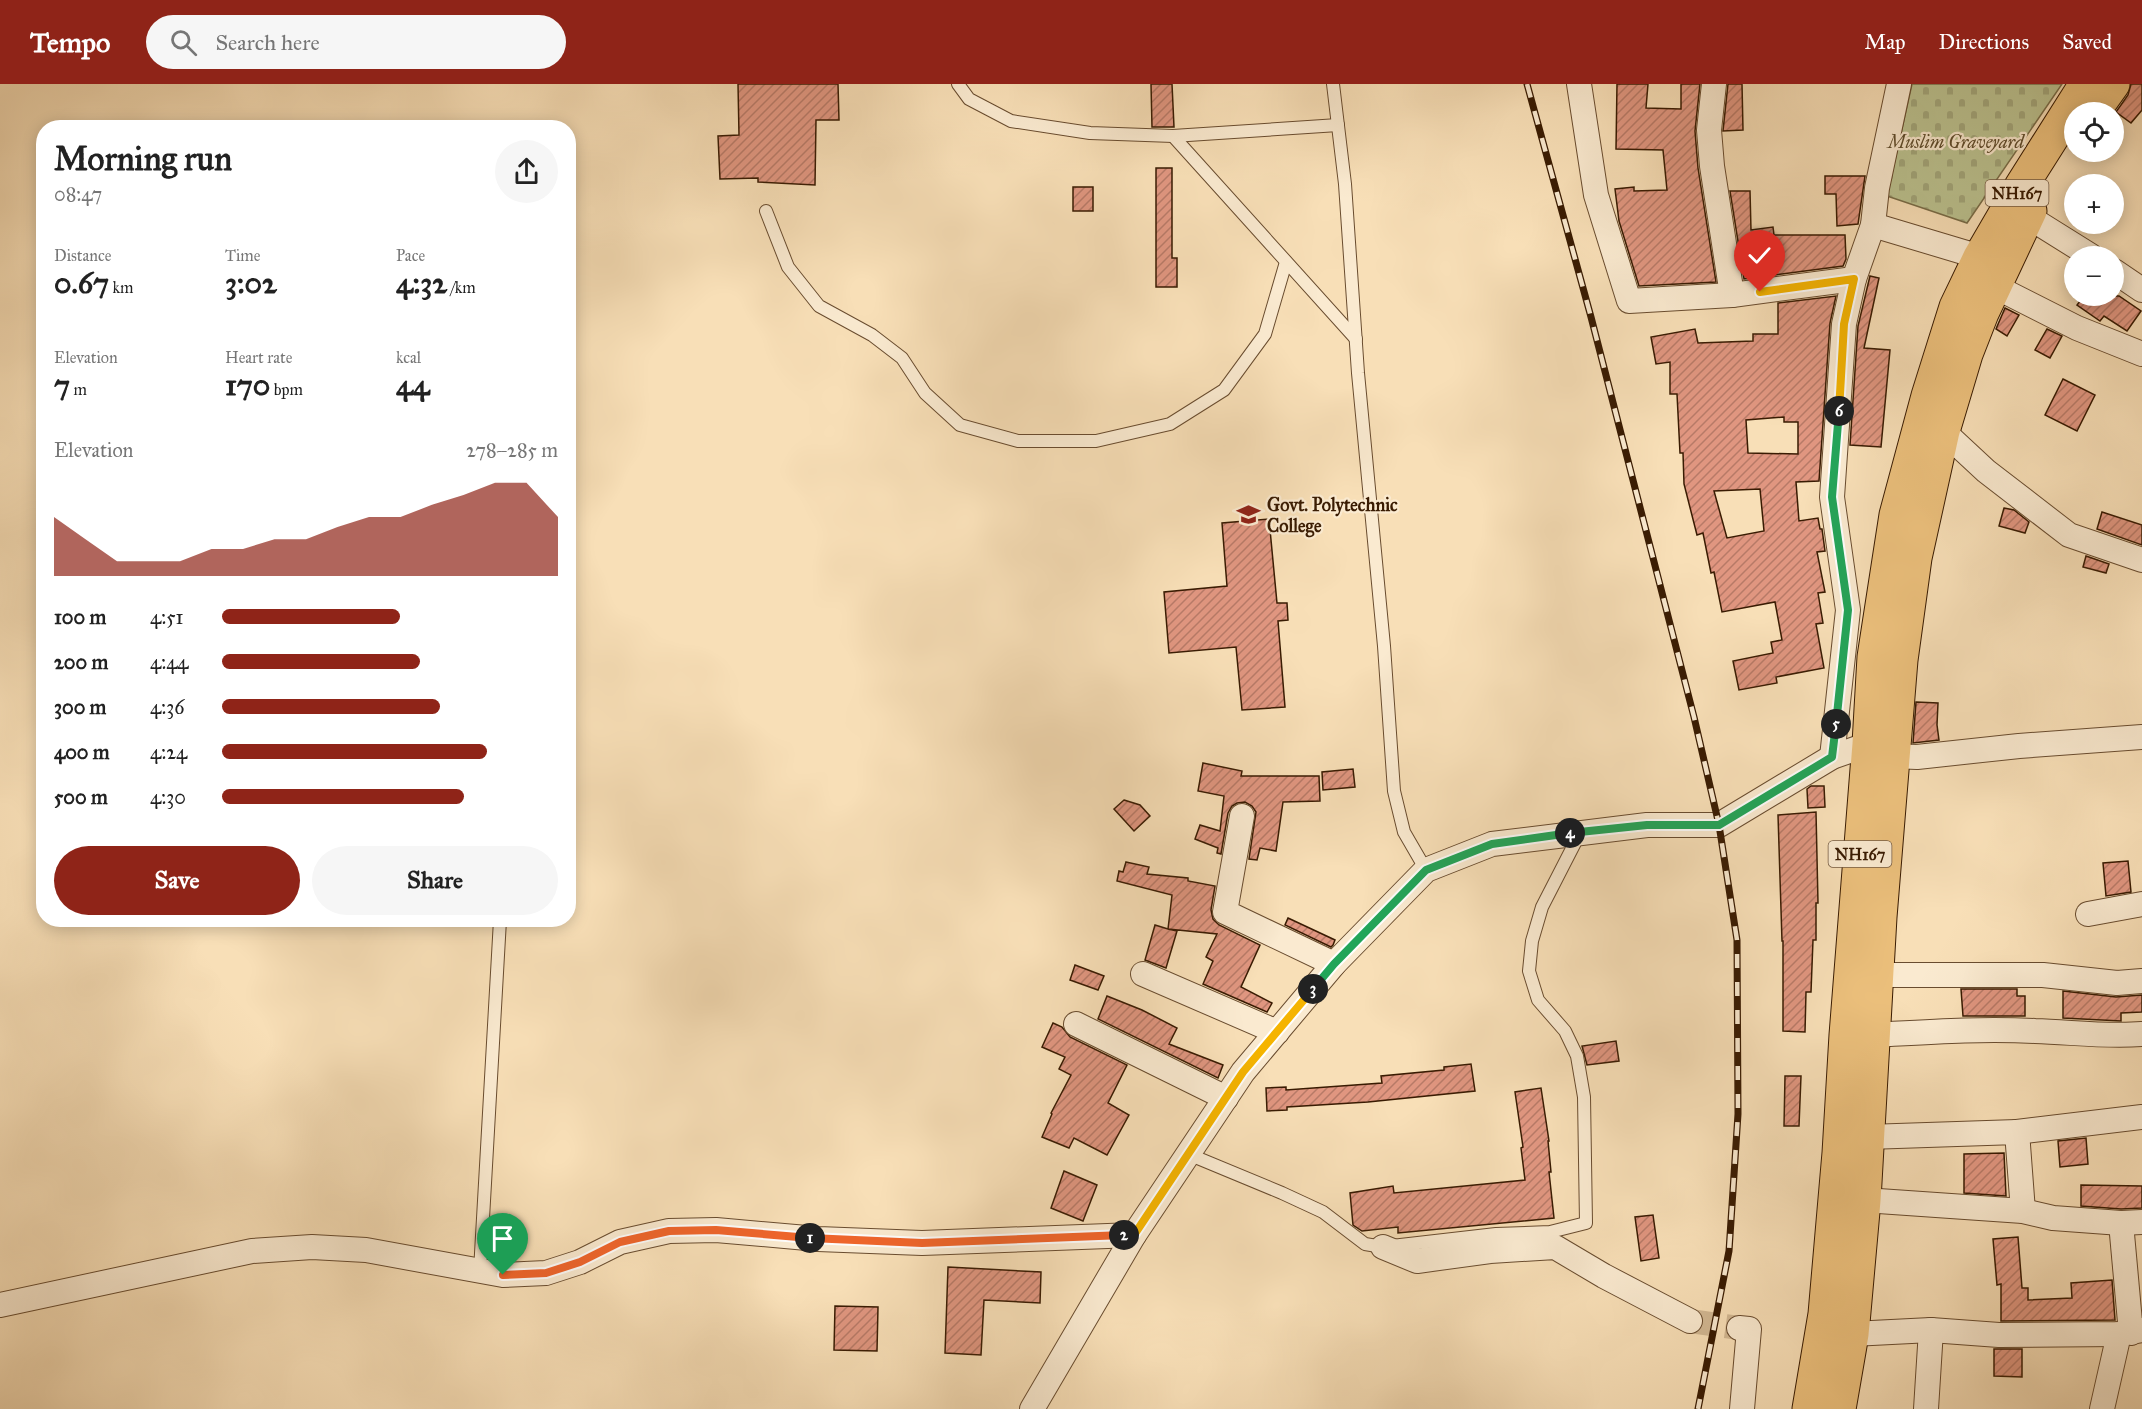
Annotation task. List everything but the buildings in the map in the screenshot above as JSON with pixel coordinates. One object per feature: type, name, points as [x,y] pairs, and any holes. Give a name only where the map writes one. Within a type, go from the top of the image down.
[{"type":"highway","name":"NH167","points":[[1809,1409],[1824,1314],[1881,750],[1901,660],[1915,558],[1942,431],[1992,270],[2027,176],[2086,84]]},
{"type":"highway","points":[[2100,102],[2113,84]]},
{"type":"highway","name":"NH167","points":[[1839,1409],[1852,1334],[1868,1137],[1881,750],[1874,657],[1896,514],[1928,396],[1953,317],[1992,270],[2064,157]]},
{"type":"street","points":[[1579,84],[1596,195],[1629,301],[1732,295],[1854,279]]},
{"type":"street","points":[[1714,84],[1709,130],[1712,166],[1732,295]]},
{"type":"street","points":[[1832,757],[1848,610],[1832,497],[1844,324],[1854,279],[1874,225],[1877,188],[1899,84]]},
{"type":"street","points":[[2027,216],[2075,246]]},
{"type":"street","points":[[1874,225],[1992,270],[2077,328],[2142,354]]},
{"type":"street","points":[[2124,278],[2142,290]]},
{"type":"street","points":[[1942,431],[1986,471],[2069,535],[2142,560]]},
{"type":"street","points":[[1032,1409],[1134,1235],[1243,1072],[1334,964],[1426,870],[1492,844],[1581,831],[1647,825],[1719,825],[1832,757],[1881,750],[1917,757],[2019,746],[2142,737]]},
{"type":"street","points":[[1242,816],[1225,912],[1334,964]]},
{"type":"street","points":[[2088,914],[2142,904]]},
{"type":"street","points":[[1143,974],[1277,1032]]},
{"type":"street","points":[[1875,975],[2043,975],[2116,983],[2142,981]]},
{"type":"street","points":[[1077,1024],[1226,1098]]},
{"type":"street","points":[[1872,1035],[1964,1030],[2035,1030],[2114,1036],[2142,1034]]},
{"type":"street","points":[[1868,1137],[2017,1132],[2142,1117]]},
{"type":"street","points":[[2017,1132],[2023,1211]]},
{"type":"street","points":[[1864,1200],[2023,1211],[2053,1218],[2131,1222],[2130,1332],[2102,1409]]},
{"type":"street","points":[[0,1305],[252,1251],[312,1247],[366,1250],[503,1275],[546,1273],[580,1262],[620,1242],[669,1231],[716,1230],[818,1239],[922,1243],[1134,1235]]},
{"type":"street","points":[[1383,1247],[1417,1261],[1490,1251],[1555,1247],[1604,1276],[1690,1321]]},
{"type":"street","points":[[1739,1328],[1749,1329],[1742,1409]]},
{"type":"street","points":[[1852,1334],[1931,1330],[1999,1335],[2130,1332]]},
{"type":"street","points":[[1926,1409],[1931,1330]]},
{"type":"lane","points":[[958,84],[969,99],[1011,121],[1090,133],[1173,136],[1338,125]]},
{"type":"lane","points":[[1334,84],[1345,184],[1394,791],[1404,832],[1426,870]]},
{"type":"lane","points":[[1173,136],[1356,339]]},
{"type":"lane","points":[[766,212],[788,267],[819,306],[872,335],[903,358],[925,393],[960,425],[1018,441],[1096,441],[1170,424],[1224,390],[1265,334],[1286,262]]},
{"type":"lane","points":[[1188,1154],[1323,1212],[1365,1244],[1383,1247],[1496,1234],[1550,1232],[1586,1223],[1584,1097],[1577,1056],[1565,1031],[1538,1000],[1529,971],[1532,941],[1542,907],[1581,831]]},
{"type":"lane","points":[[480,1271],[500,927]]},
{"type":"green space","name":"Muslim Graveyard","points":[[1912,84],[2062,84],[1967,223],[1887,196]]},
{"type":"tunnel","points":[[1690,1321],[1739,1328]]},
{"type":"railway","points":[[1527,84],[1591,317],[1694,717],[1719,825],[1737,940],[1738,1114],[1729,1251],[1698,1409]]},
{"type":"place","name":"Govt. Polytechnic College","points":[[1249,515]]},
{"type":"route","points":[[503,1275],[546,1273],[580,1262],[620,1242],[669,1231],[716,1230],[818,1239],[922,1243],[1134,1235],[1243,1072],[1334,964],[1426,870],[1492,844],[1581,831],[1647,825],[1719,825],[1832,757],[1848,610],[1832,497],[1844,324],[1854,279],[1760,292]]}]
